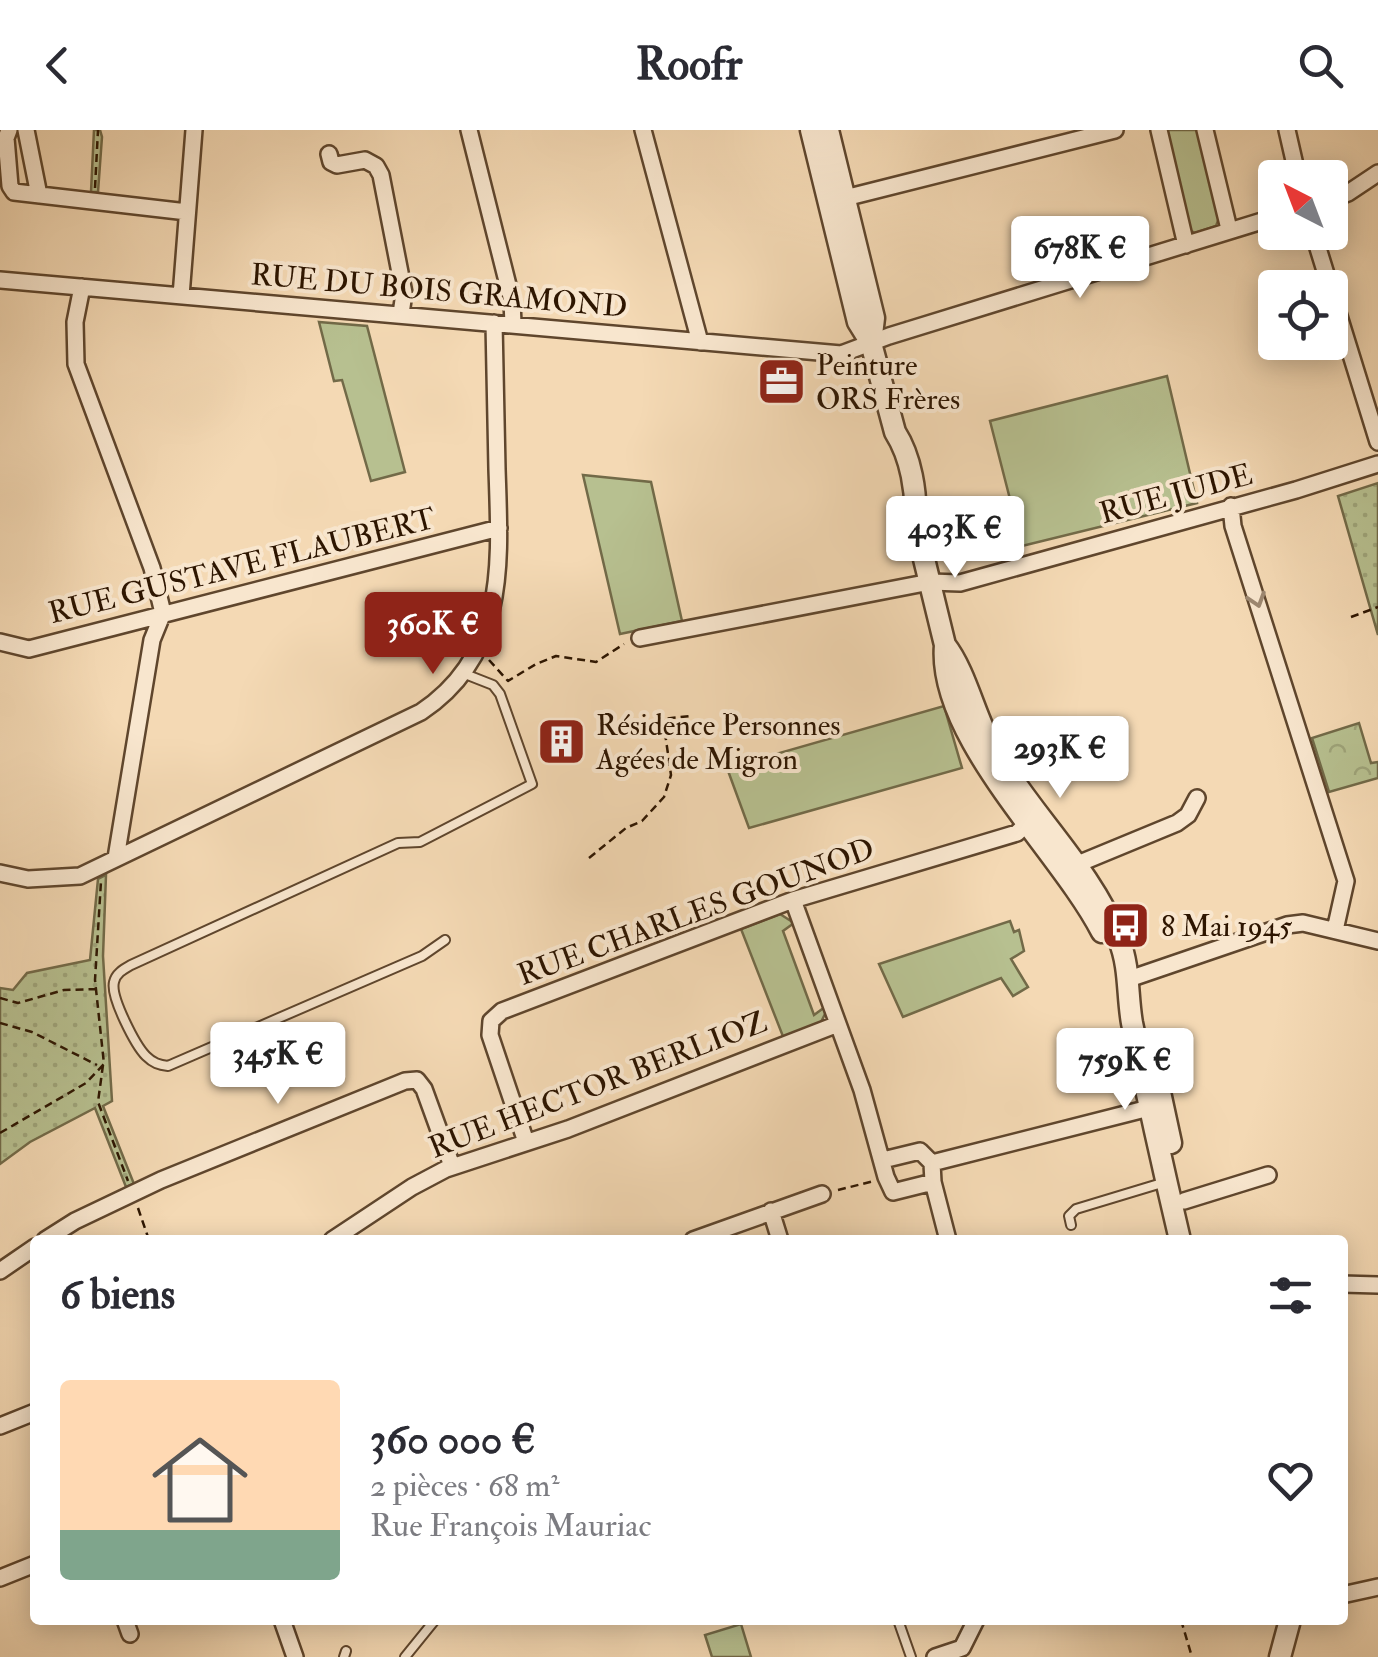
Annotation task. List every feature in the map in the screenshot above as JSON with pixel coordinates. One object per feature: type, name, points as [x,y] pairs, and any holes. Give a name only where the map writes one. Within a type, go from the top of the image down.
[{"type":"street","points":[[9,130],[6,138],[10,186],[19,194],[188,212]]},
{"type":"street","points":[[26,130],[40,195]]},
{"type":"street","points":[[181,296],[194,130]]},
{"type":"street","points":[[469,130],[512,301],[514,324]]},
{"type":"street","points":[[643,130],[700,342]]},
{"type":"street","points":[[811,130],[874,318],[871,342],[895,432],[890,449],[903,507],[915,522],[930,582],[945,645],[943,666],[966,729],[992,776],[1071,867],[1140,997],[1191,1235]]},
{"type":"street","points":[[828,130],[837,200]]},
{"type":"street","points":[[837,200],[1115,130]]},
{"type":"street","points":[[1159,130],[1186,245]]},
{"type":"street","points":[[1205,130],[1229,229]]},
{"type":"street","points":[[1287,130],[1294,160]]},
{"type":"street","points":[[329,154],[331,162],[337,165],[365,160],[376,166],[381,176],[404,293],[401,314]]},
{"type":"street","points":[[1348,193],[1378,173]]},
{"type":"street","name":"RUE DU BOIS GRAMOND","points":[[0,280],[841,354],[1258,221]]},
{"type":"street","points":[[1319,250],[1378,442]]},
{"type":"street","points":[[82,287],[75,322],[76,364],[152,568],[163,613],[152,640],[110,861]]},
{"type":"street","points":[[0,874],[52,879],[80,876],[421,712],[446,696],[465,674],[478,648],[499,568],[494,323]]},
{"type":"street","name":"RUE JUDE","points":[[640,638],[930,582],[960,583],[1378,464]]},
{"type":"street","points":[[1231,506],[1233,526],[1346,881],[1335,930]]},
{"type":"street","name":"RUE GUSTAVE FLAUBERT","points":[[0,642],[29,650],[499,528]]},
{"type":"street","points":[[1071,867],[1177,822],[1188,815],[1198,798]]},
{"type":"street","name":"RUE CHARLES GOUNOD","points":[[526,1142],[490,1035],[489,1027],[495,1016],[793,900],[1017,833],[1033,819]]},
{"type":"street","points":[[793,900],[893,1192],[933,1182]]},
{"type":"street","points":[[1129,979],[1287,925],[1303,923],[1378,941]]},
{"type":"street","points":[[1129,979],[1128,1003],[1179,1235]]},
{"type":"street","name":"RUE HECTOR BERLIOZ","points":[[339,1235],[412,1186],[452,1166],[526,1142],[838,1024]]},
{"type":"street","points":[[53,1235],[133,1193],[350,1101],[417,1080],[424,1089],[452,1166]]},
{"type":"street","points":[[932,1162],[1149,1108]]},
{"type":"street","points":[[884,1169],[920,1151],[932,1162],[947,1235]]},
{"type":"street","points":[[1184,1201],[1268,1176]]},
{"type":"street","points":[[706,1235],[822,1194]]},
{"type":"street","points":[[771,1211],[778,1235]]},
{"type":"street","points":[[0,1271],[30,1250]]},
{"type":"street","points":[[1348,1284],[1378,1285]]},
{"type":"street","points":[[0,1426],[30,1414]]},
{"type":"street","points":[[0,1578],[30,1566]]},
{"type":"street","points":[[1348,1594],[1378,1586]]},
{"type":"street","points":[[284,1625],[295,1657]]},
{"type":"street","points":[[935,1657],[962,1648],[974,1625]]},
{"type":"street","points":[[1280,1657],[1289,1625]]},
{"type":"street","points":[[1294,1657],[1301,1625]]},
{"type":"lane","points":[[446,940],[422,956],[168,1066],[148,1059],[114,997],[114,981],[120,971],[131,965],[398,842],[420,842],[532,784],[500,694],[493,685],[465,674]]},
{"type":"lane","points":[[1071,1226],[1068,1216],[1076,1209],[1166,1182]]},
{"type":"lane","points":[[405,1657],[431,1625]]},
{"type":"lane","points":[[900,1625],[912,1657]]},
{"type":"path","points":[[93,203],[98,130]]},
{"type":"path","points":[[1350,617],[1378,606]]},
{"type":"path","points":[[478,648],[508,682],[556,656],[596,662],[625,642],[640,638]]},
{"type":"path","points":[[589,858],[626,828],[642,821],[664,797],[670,774],[662,719],[690,716]]},
{"type":"path","points":[[110,861],[96,989],[104,1064],[98,1102],[147,1235]]},
{"type":"path","points":[[0,998],[18,1003],[64,990],[96,989]]},
{"type":"path","points":[[0,1022],[32,1032],[97,1065]]},
{"type":"path","points":[[0,1133],[86,1083],[104,1064]]},
{"type":"path","points":[[822,1194],[884,1169]]},
{"type":"path","points":[[1182,1625],[1192,1657]]},
{"type":"green space","points":[[94,130],[100,130],[102,137],[98,192],[91,192]]},
{"type":"green space","points":[[1165,130],[1198,130],[1219,218],[1216,226],[1195,233],[1188,229]]},
{"type":"green space","points":[[319,322],[367,326],[405,472],[371,481],[342,380],[334,381]]},
{"type":"green space","points":[[1167,376],[1197,503],[1022,546],[990,421]]},
{"type":"green space","points":[[583,475],[651,482],[682,621],[620,634]]},
{"type":"green space","points":[[1378,483],[1378,635],[1338,496]]},
{"type":"green space","points":[[944,706],[962,768],[749,828],[727,768]]},
{"type":"green space","points":[[1359,723],[1371,763],[1378,762],[1378,778],[1329,792],[1312,738]]},
{"type":"green space","points":[[106,875],[103,956],[112,1101],[103,1106],[134,1184],[126,1187],[95,1108],[30,1142],[0,1164],[0,988],[13,990],[27,973],[90,960],[98,879]]},
{"type":"green space","points":[[780,914],[794,923],[783,931],[814,1015],[825,1007],[826,1012],[819,1026],[784,1039],[741,929]]},
{"type":"green space","points":[[1010,921],[1014,932],[1019,930],[1024,951],[1011,959],[1028,987],[1013,996],[1001,978],[903,1017],[879,964]]},
{"type":"green space","points":[[741,1625],[751,1657],[712,1657],[705,1635]]},
{"type":"place","name":"Peinture ORS Frères","points":[[781,382]]},
{"type":"place","name":"Résidence Personnes Agées de Migron","points":[[561,742]]},
{"type":"place","name":"8 Mai 1945","points":[[1126,926]]}]
